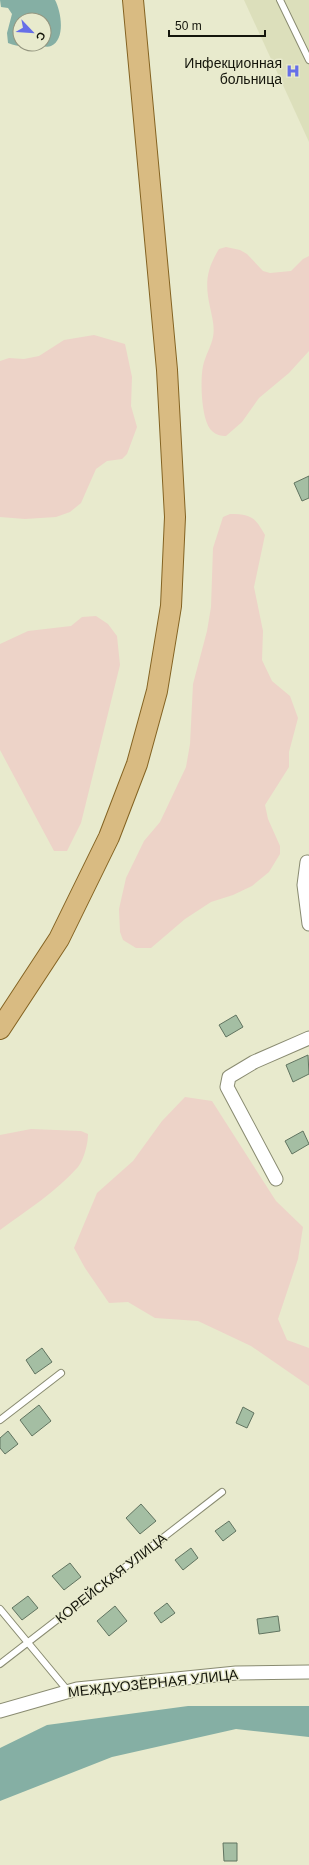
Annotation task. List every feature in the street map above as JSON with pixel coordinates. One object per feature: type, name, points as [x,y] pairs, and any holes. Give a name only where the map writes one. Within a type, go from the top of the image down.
[{"type":"main road","points":[[0,1029],[59,939],[109,837],[137,764],[157,691],[171,606],[175,517],[167,377],[133,0]]},
{"type":"street","points":[[307,862],[304,885],[309,924]]},
{"type":"street","points":[[276,1179],[227,1087],[229,1077],[254,1062],[309,1038]]},
{"type":"street","name":"МЕЖДУОЗЁРНАЯ УЛИЦА","points":[[0,1711],[77,1689],[236,1673],[309,1672]]},
{"type":"lane","points":[[280,0],[309,60]]},
{"type":"lane","points":[[0,1420],[61,1373]]},
{"type":"lane","name":"КОРЕЙСКАЯ УЛИЦА","points":[[0,1664],[222,1492]]},
{"type":"lane","points":[[0,1609],[68,1691]]},
{"type":"shaded area","name":"Инфекционная больница","points":[[244,0],[309,0],[309,142]]},
{"type":"shaded area","points":[[226,247],[240,250],[247,254],[263,271],[270,273],[291,271],[303,259],[309,256],[309,351],[289,373],[259,398],[242,422],[226,436],[215,433],[208,426],[202,400],[202,372],[214,333],[207,291],[209,271],[219,249]]},
{"type":"shaded area","points":[[94,335],[125,344],[132,377],[131,406],[137,427],[127,454],[122,459],[107,461],[96,469],[81,503],[70,512],[56,517],[25,519],[0,517],[0,361],[9,358],[24,359],[39,356],[64,340]]},
{"type":"shaded area","points":[[230,514],[243,515],[252,518],[265,535],[254,587],[263,631],[262,660],[272,681],[290,696],[298,718],[289,752],[289,767],[265,805],[268,819],[280,846],[280,854],[269,872],[252,886],[233,895],[211,902],[185,919],[151,948],[136,948],[123,940],[120,932],[119,909],[126,878],[144,841],[160,822],[186,767],[190,744],[193,684],[207,631],[211,607],[213,548],[223,517]]},
{"type":"shaded area","points":[[96,616],[108,624],[117,636],[120,665],[81,823],[67,851],[54,851],[0,750],[0,644],[28,631],[71,626],[82,617]]},
{"type":"shaded area","points":[[185,1097],[212,1101],[276,1201],[303,1227],[298,1259],[278,1319],[287,1340],[309,1348],[309,1386],[251,1346],[198,1321],[155,1318],[128,1302],[109,1303],[85,1268],[74,1248],[97,1193],[133,1161],[162,1121]]},
{"type":"shaded area","points":[[31,1129],[81,1131],[88,1134],[85,1151],[78,1167],[70,1176],[41,1200],[0,1230],[0,1135]]},
{"type":"water","points":[[0,0],[55,0],[59,11],[61,24],[59,37],[56,42],[52,45],[52,12],[12,12],[12,14],[8,8],[1,7]]},
{"type":"water","points":[[12,14],[12,44],[8,43],[7,33]]},
{"type":"water","points":[[188,1706],[309,1706],[309,1737],[236,1729],[112,1757],[0,1801],[0,1748],[47,1725]]},
{"type":"building","points":[[309,476],[309,498],[302,501],[294,483]]},
{"type":"building","points":[[236,1015],[243,1027],[226,1037],[219,1025]]},
{"type":"building","points":[[308,1055],[309,1074],[293,1082],[286,1065]]},
{"type":"building","points":[[303,1131],[309,1144],[292,1154],[285,1141]]},
{"type":"building","points":[[42,1348],[52,1362],[35,1374],[26,1360]]},
{"type":"building","points":[[39,1405],[51,1421],[32,1436],[20,1420]]},
{"type":"building","points":[[243,1407],[254,1413],[247,1428],[236,1423]]},
{"type":"building","points":[[8,1431],[18,1444],[5,1454],[0,1448],[0,1438]]},
{"type":"building","points":[[141,1504],[156,1521],[140,1534],[126,1518]]},
{"type":"building","points":[[229,1521],[236,1531],[223,1541],[215,1531]]},
{"type":"building","points":[[191,1548],[198,1558],[183,1570],[175,1560]]},
{"type":"building","points":[[70,1563],[81,1577],[64,1590],[52,1576]]},
{"type":"building","points":[[28,1596],[38,1608],[22,1620],[12,1608]]},
{"type":"building","points":[[167,1603],[175,1613],[161,1623],[154,1613]]},
{"type":"building","points":[[115,1606],[127,1621],[109,1636],[97,1621]]},
{"type":"building","points":[[278,1616],[280,1631],[259,1634],[257,1619]]},
{"type":"building","points":[[223,1843],[237,1843],[237,1861],[224,1861]]},
{"type":"place","name":"Инфекционная больница","points":[[293,71]]}]
